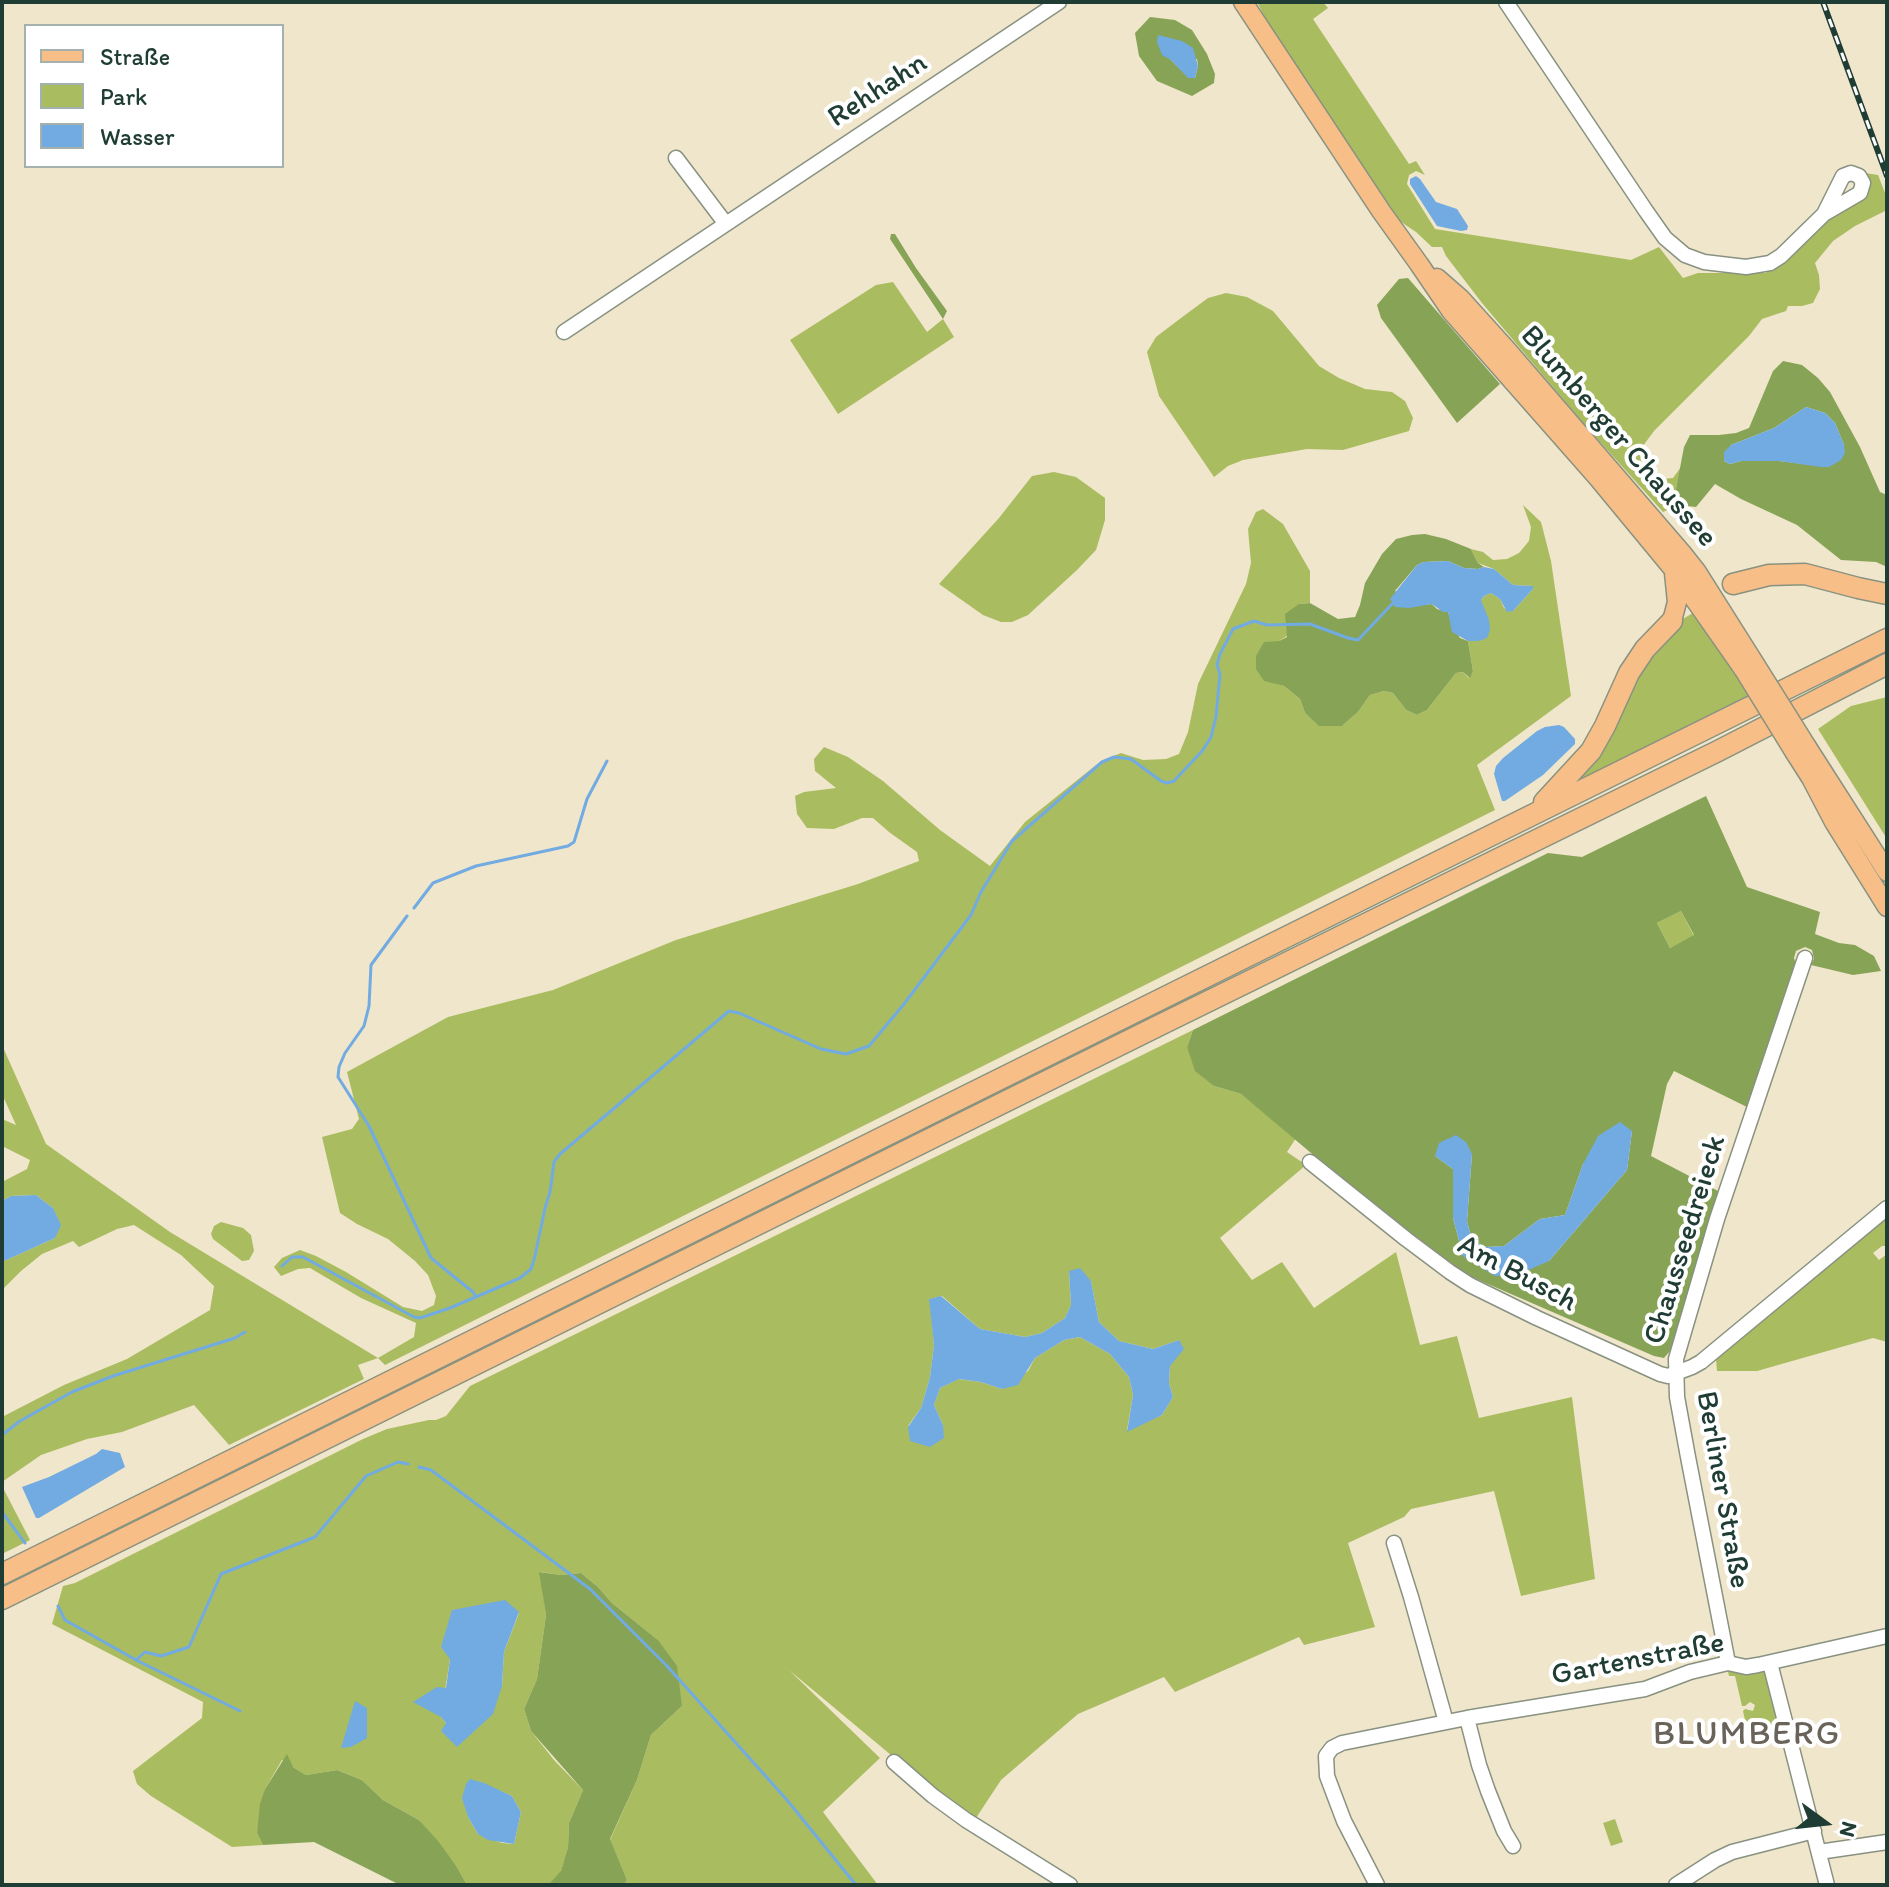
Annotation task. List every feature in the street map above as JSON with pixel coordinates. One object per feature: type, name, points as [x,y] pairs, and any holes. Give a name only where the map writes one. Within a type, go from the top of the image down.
[{"type":"highway","points":[[1733,584],[1769,575],[1805,574],[1887,594]]},
{"type":"highway","points":[[1533,814],[1591,751],[1629,673],[1645,649],[1672,621]]},
{"type":"highway","points":[[2,1574],[1887,639]]},
{"type":"highway","points":[[2,1599],[1718,751],[1887,664]]},
{"type":"highway","points":[[1851,682],[1887,683]]},
{"type":"main road","name":"Blumberger Chaussee","points":[[1243,2],[1365,188],[1451,311],[1674,570],[1707,601]]},
{"type":"main road","name":"Blumberger Chaussee","points":[[1419,264],[1461,299],[1664,530],[1697,572],[1707,601],[1801,750]]},
{"type":"main road","points":[[1672,621],[1677,602],[1674,570]]},
{"type":"main road","points":[[1697,572],[1733,584]]},
{"type":"main road","points":[[1672,621],[1733,584]]},
{"type":"main road","points":[[1801,750],[1887,872]]},
{"type":"main road","points":[[1801,750],[1811,778],[1834,822],[1887,907]]},
{"type":"street","name":"Rehhahn","points":[[564,332],[1059,2]]},
{"type":"street","points":[[1506,2],[1665,238],[1685,255],[1704,262],[1746,267],[1770,263],[1824,214]]},
{"type":"street","points":[[676,158],[726,224]]},
{"type":"street","name":"Chausseedreieck","points":[[1805,958],[1704,1259],[1676,1359],[1676,1374],[1701,1362],[1887,1208]]},
{"type":"street","name":"Am Busch","points":[[1310,1162],[1441,1266],[1470,1285],[1660,1374],[1676,1374]]},
{"type":"street","name":"Berliner Straße","points":[[1676,1374],[1688,1461],[1728,1663]]},
{"type":"street","points":[[1394,1543],[1446,1722]]},
{"type":"street","name":"Gartenstraße","points":[[1377,1885],[1337,1806],[1327,1776],[1326,1756],[1332,1748],[1342,1743],[1467,1718],[1645,1689],[1690,1672],[1728,1663],[1746,1667],[1770,1663],[1887,1636]]},
{"type":"street","points":[[1770,1663],[1827,1885]]},
{"type":"street","points":[[1467,1718],[1488,1791],[1513,1846]]},
{"type":"street","points":[[894,1762],[966,1820],[1070,1885]]},
{"type":"street","points":[[1676,1885],[1732,1852],[1814,1831]]},
{"type":"street","points":[[1819,1852],[1887,1842]]},
{"type":"green space","points":[[1257,2],[1323,2],[1328,8],[1313,19],[1409,164],[1416,161],[1425,175],[1416,171],[1409,175],[1407,184],[1435,229],[1631,260],[1659,247],[1683,278],[1698,273],[1765,273],[1779,267],[1818,227],[1868,188],[1865,173],[1878,175],[1887,198],[1887,210],[1833,241],[1815,263],[1820,289],[1813,303],[1788,306],[1786,311],[1762,319],[1749,336],[1654,431],[1640,450],[1641,461],[1650,472],[1662,479],[1673,478],[1681,467],[1676,489],[1677,505],[1663,512],[1482,303],[1442,247],[1432,247],[1386,208],[1284,55]]},
{"type":"green space","points":[[1150,17],[1175,20],[1192,30],[1207,54],[1215,74],[1214,83],[1192,96],[1157,81],[1139,56],[1135,33]],"holes":[[[1197,59],[1195,78],[1188,77],[1171,60]]]},
{"type":"green space","points":[[891,234],[895,234],[947,311],[943,319],[890,239]]},
{"type":"green space","points":[[1408,278],[1500,384],[1457,423],[1381,318],[1377,305],[1399,279]]},
{"type":"green space","points":[[893,282],[927,332],[943,319],[954,337],[838,414],[790,340],[876,285]]},
{"type":"green space","points":[[1226,293],[1247,297],[1273,311],[1319,366],[1365,389],[1392,392],[1405,401],[1413,418],[1409,431],[1343,450],[1307,449],[1243,460],[1228,466],[1214,477],[1159,396],[1147,352],[1156,337],[1181,318],[1208,298]]},
{"type":"green space","points":[[1783,361],[1802,365],[1830,392],[1880,492],[1887,495],[1887,567],[1876,562],[1841,560],[1797,525],[1715,484],[1696,507],[1677,505],[1676,489],[1684,447],[1690,435],[1736,433],[1749,428],[1773,371]],"holes":[[[1806,407],[1825,413],[1835,423],[1844,445],[1829,467],[1779,461],[1730,464],[1724,461],[1731,445],[1774,428]]]},
{"type":"green space","points":[[1054,472],[1076,477],[1105,498],[1105,520],[1096,550],[1077,570],[1028,615],[1012,622],[1001,622],[983,615],[939,584],[1032,476]]},
{"type":"green space","points":[[1523,505],[1541,522],[1551,561],[1571,696],[1477,765],[1495,810],[385,1365],[378,1358],[414,1337],[416,1323],[361,1298],[310,1268],[281,1276],[274,1267],[282,1258],[300,1250],[346,1272],[403,1307],[422,1311],[434,1305],[436,1296],[428,1275],[415,1261],[388,1239],[340,1213],[322,1137],[352,1129],[359,1119],[347,1072],[448,1017],[553,990],[676,940],[858,884],[919,861],[917,852],[873,818],[862,818],[834,829],[807,828],[797,814],[795,796],[836,788],[815,771],[814,759],[824,747],[848,757],[883,781],[940,830],[990,866],[1025,822],[1101,761],[1121,753],[1143,760],[1166,759],[1179,754],[1188,732],[1198,684],[1246,584],[1251,563],[1248,529],[1256,512],[1263,509],[1283,524],[1310,571],[1310,603],[1299,604],[1287,636],[1279,641],[1264,680],[1284,686],[1300,699],[1305,713],[1320,726],[1342,726],[1358,712],[1370,695],[1384,691],[1393,693],[1406,710],[1417,715],[1427,710],[1456,673],[1463,672],[1469,678],[1473,671],[1468,641],[1479,641],[1481,600],[1491,593],[1500,599],[1504,608],[1513,611],[1533,589],[1532,586],[1513,585],[1494,569],[1478,563],[1471,549],[1483,552],[1493,560],[1507,559],[1519,553],[1529,541],[1531,527]]},
{"type":"green space","points":[[1425,534],[1471,549],[1478,563],[1484,567],[1464,568],[1448,561],[1424,562],[1417,565],[1395,591],[1422,605],[1432,604],[1448,612],[1460,638],[1468,641],[1473,671],[1470,678],[1463,672],[1456,673],[1427,710],[1417,715],[1406,710],[1393,693],[1384,691],[1370,695],[1358,712],[1342,726],[1319,726],[1305,713],[1300,699],[1284,686],[1264,681],[1256,669],[1256,656],[1264,642],[1287,637],[1285,614],[1299,604],[1310,603],[1338,619],[1355,617],[1365,583],[1382,554],[1396,539]]},
{"type":"green space","points":[[1698,613],[1750,695],[1565,787],[1630,678],[1681,620]]},
{"type":"green space","points":[[1887,697],[1887,839],[1818,729],[1851,706]]},
{"type":"green space","points":[[1706,796],[1747,887],[1820,912],[1815,934],[1855,945],[1874,956],[1881,971],[1853,975],[1811,965],[1814,959],[1812,950],[1805,947],[1796,951],[1796,964],[1749,1108],[1674,1071],[1667,1084],[1651,1156],[1718,1191],[1670,1351],[1664,1358],[1444,1265],[1241,1094],[1214,1086],[1195,1071],[1187,1047],[1193,1030],[1548,853],[1582,857]],"holes":[[[1681,911],[1694,935],[1670,948],[1657,923]],[[1632,1131],[1627,1170],[1549,1261],[1463,1256],[1453,1218],[1453,1169],[1435,1156],[1472,1154],[1467,1221],[1472,1240],[1486,1247],[1504,1246],[1540,1219],[1565,1215],[1583,1164]]]},
{"type":"green space","points":[[1681,911],[1694,936],[1670,948],[1657,923]]},
{"type":"green space","points":[[1193,1030],[1187,1047],[1214,1086],[1241,1094],[1296,1138],[1287,1152],[1306,1165],[1220,1238],[1252,1280],[1282,1262],[1314,1308],[1396,1252],[1420,1345],[1457,1336],[1479,1418],[1572,1397],[1595,1579],[1521,1596],[1494,1491],[1411,1509],[1404,1517],[1348,1543],[1375,1627],[1304,1645],[1299,1637],[1175,1692],[1164,1677],[1078,1714],[1001,1780],[974,1821],[789,1670],[880,1758],[823,1812],[878,1885],[624,1885],[627,1880],[610,1840],[637,1780],[651,1735],[682,1706],[658,1640],[581,1573],[561,1575],[540,1572],[546,1615],[537,1679],[524,1709],[531,1731],[583,1790],[569,1823],[568,1847],[561,1872],[548,1885],[467,1885],[457,1867],[419,1820],[383,1800],[362,1780],[337,1770],[306,1775],[282,1760],[265,1789],[257,1833],[263,1845],[232,1847],[151,1796],[137,1784],[133,1771],[202,1718],[203,1702],[52,1624],[63,1586],[75,1583],[363,1439],[387,1429],[446,1416],[470,1386]],"holes":[[[1069,1272],[1091,1281],[1099,1322],[1119,1341],[1153,1349],[1179,1340],[1170,1366],[1169,1383],[1173,1397],[1162,1415],[1127,1430],[1133,1395],[1129,1377],[1110,1354],[1080,1337],[1064,1340],[1035,1358],[1028,1371],[1002,1389],[958,1379],[940,1388],[934,1405],[943,1425],[908,1426],[921,1408],[930,1377],[934,1345],[930,1299],[942,1296],[980,1329],[1025,1337],[1042,1333],[1065,1318],[1071,1305]],[[519,1613],[504,1652],[502,1686],[446,1723],[441,1717],[450,1659]],[[501,1791],[512,1796],[521,1812],[514,1844],[478,1834],[468,1817]]]},
{"type":"green space","points":[[2,1045],[46,1144],[170,1232],[378,1358],[358,1365],[364,1379],[229,1445],[194,1405],[122,1432],[87,1439],[41,1455],[2,1482],[2,1417],[64,1385],[127,1359],[210,1310],[214,1286],[181,1255],[134,1225],[117,1229],[79,1247],[73,1241],[42,1254],[2,1290],[2,1262],[55,1238],[53,1208],[36,1195],[11,1196],[2,1201],[2,1182],[27,1169],[30,1160],[2,1146],[2,1119],[16,1125],[2,1094]]},
{"type":"green space","points":[[1887,1218],[1887,1246],[1873,1253],[1879,1260],[1887,1254],[1887,1342],[1873,1338],[1757,1371],[1717,1371],[1716,1359]]},
{"type":"green space","points":[[221,1222],[243,1228],[251,1235],[254,1251],[249,1260],[242,1261],[213,1239],[214,1226]]},
{"type":"green space","points":[[2,1486],[30,1540],[2,1554]]},
{"type":"green space","points":[[539,1572],[561,1575],[581,1573],[658,1640],[677,1666],[682,1706],[651,1735],[637,1780],[610,1839],[627,1880],[624,1885],[548,1885],[561,1871],[568,1847],[569,1823],[583,1790],[531,1731],[524,1709],[537,1679],[546,1615]]},
{"type":"green space","points":[[1727,1667],[1764,1669],[1768,1672],[1784,1732],[1781,1736],[1750,1743],[1743,1711],[1753,1711],[1755,1705],[1750,1702],[1742,1706],[1735,1676],[1729,1676]]},
{"type":"green space","points":[[287,1754],[293,1767],[306,1775],[337,1770],[362,1780],[383,1800],[419,1820],[438,1841],[467,1885],[400,1885],[314,1842],[263,1845],[257,1833],[260,1804],[265,1789]]},
{"type":"green space","points":[[1615,1819],[1623,1842],[1611,1846],[1603,1823]]},
{"type":"water","points":[[1158,35],[1182,41],[1193,48],[1198,66],[1195,78],[1188,78],[1162,55]]},
{"type":"water","points":[[1416,176],[1436,202],[1457,209],[1468,226],[1467,230],[1437,226],[1410,184],[1410,179]]},
{"type":"water","points":[[1806,407],[1825,413],[1835,423],[1844,445],[1845,453],[1841,460],[1829,467],[1779,461],[1730,464],[1724,461],[1724,452],[1731,445],[1774,428]]},
{"type":"water","points":[[1448,561],[1464,568],[1494,569],[1513,585],[1533,586],[1533,589],[1513,611],[1507,612],[1500,599],[1491,593],[1484,596],[1481,600],[1490,630],[1487,638],[1479,641],[1468,641],[1452,632],[1448,612],[1432,604],[1395,607],[1390,599],[1417,565]]},
{"type":"water","points":[[1559,725],[1575,739],[1575,744],[1543,775],[1502,801],[1494,774],[1496,766],[1537,731]]},
{"type":"water","points":[[1620,1122],[1632,1131],[1627,1170],[1549,1261],[1517,1275],[1495,1276],[1463,1256],[1453,1218],[1453,1169],[1435,1156],[1439,1143],[1456,1135],[1466,1142],[1472,1154],[1467,1221],[1472,1240],[1486,1247],[1504,1246],[1540,1219],[1565,1215],[1583,1164],[1598,1136]]},
{"type":"water","points":[[36,1195],[53,1208],[61,1225],[55,1238],[2,1262],[2,1201],[11,1196]]},
{"type":"water","points":[[1080,1268],[1091,1281],[1099,1322],[1119,1341],[1153,1349],[1179,1340],[1184,1349],[1170,1366],[1169,1383],[1173,1397],[1162,1415],[1127,1432],[1133,1395],[1129,1377],[1110,1354],[1080,1337],[1064,1340],[1035,1358],[1018,1385],[1002,1389],[959,1379],[940,1388],[934,1405],[943,1425],[944,1438],[930,1447],[910,1441],[908,1427],[921,1408],[930,1377],[934,1345],[929,1299],[941,1296],[980,1329],[1025,1337],[1042,1333],[1065,1318],[1071,1305],[1069,1271]]},
{"type":"water","points":[[102,1449],[120,1453],[125,1467],[36,1518],[22,1487],[49,1477]]},
{"type":"water","points":[[505,1600],[519,1612],[504,1652],[502,1686],[493,1714],[457,1747],[441,1731],[446,1723],[441,1717],[413,1702],[437,1687],[446,1688],[450,1659],[441,1647],[452,1610]]},
{"type":"water","points":[[355,1701],[367,1708],[367,1738],[351,1747],[341,1748]]},
{"type":"water","points":[[470,1779],[512,1796],[521,1812],[514,1844],[488,1840],[478,1834],[462,1798]]},
{"type":"waterway","points":[[282,1266],[292,1257],[303,1257],[420,1318],[520,1278],[531,1269],[554,1162],[560,1154],[729,1011],[821,1049],[846,1054],[869,1046],[971,915],[1012,841],[1102,762],[1114,757],[1131,759],[1167,783],[1174,781],[1203,750],[1211,737],[1216,717],[1220,674],[1217,665],[1233,629],[1254,621],[1267,625],[1310,624],[1358,640],[1393,603]]},
{"type":"waterway","points":[[414,908],[433,883],[476,866],[568,846],[574,842],[587,799],[607,761]]},
{"type":"waterway","points":[[407,916],[371,965],[369,1006],[364,1026],[345,1053],[338,1077],[369,1126],[431,1258],[476,1297]]},
{"type":"waterway","points":[[2,1435],[20,1421],[72,1392],[245,1332]]},
{"type":"waterway","points":[[136,1660],[145,1652],[161,1656],[189,1647],[221,1574],[315,1537],[366,1476],[398,1462],[408,1464]]},
{"type":"waterway","points":[[419,1467],[431,1470],[590,1589],[667,1666],[787,1800],[856,1885]]},
{"type":"waterway","points":[[2,1512],[25,1543]]},
{"type":"waterway","points":[[58,1606],[65,1620],[136,1660],[240,1711]]},
{"type":"railway","points":[[1823,2],[1887,176]]},
{"type":"district","name":"BLUMBERG","points":[[1747,1735]]}]
